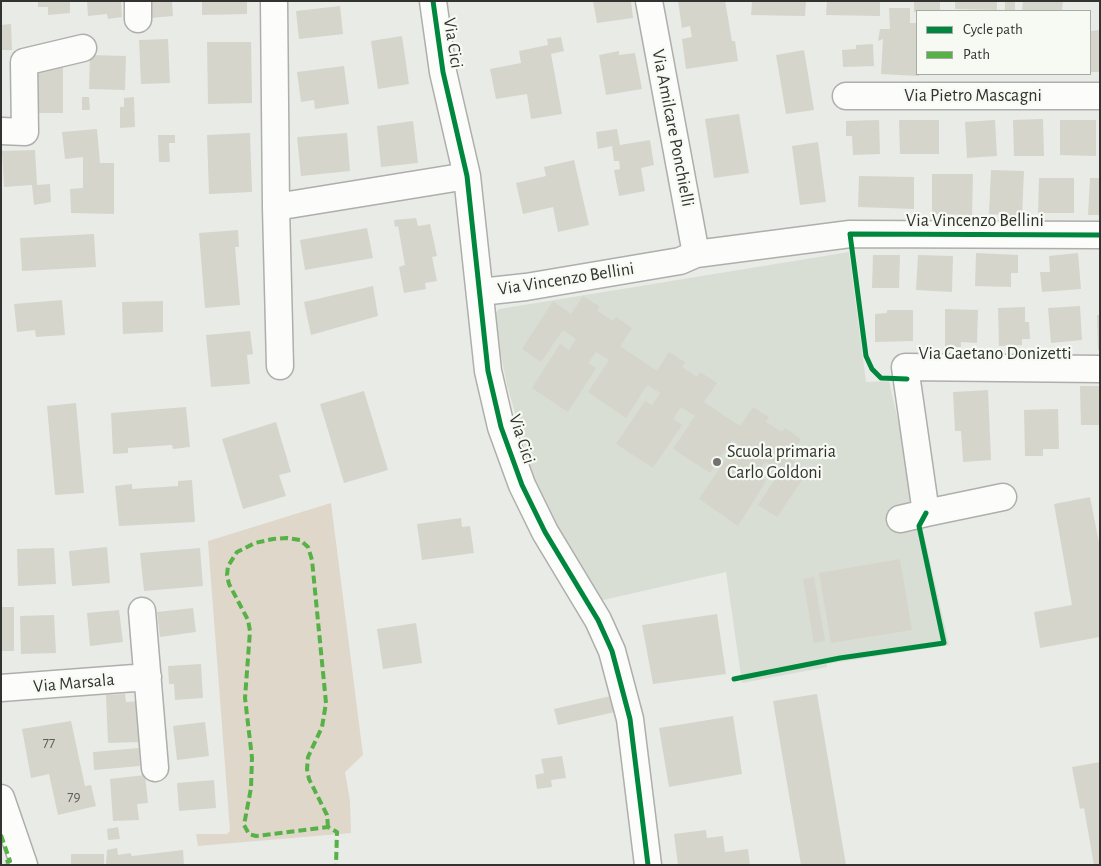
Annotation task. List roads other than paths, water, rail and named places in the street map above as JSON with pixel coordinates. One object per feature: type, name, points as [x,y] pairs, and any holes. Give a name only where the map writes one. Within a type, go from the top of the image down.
[{"type":"street","points":[[274,1],[280,366]]},
{"type":"street","name":"Via Cici","points":[[432,1],[443,72],[467,176],[488,371],[502,426],[522,485],[545,532],[598,620],[612,651],[623,688],[636,758],[648,865]]},
{"type":"street","name":"Via Amilcare Ponchielli","points":[[649,1],[696,254]]},
{"type":"street","points":[[1,131],[25,132],[24,62],[83,48]]},
{"type":"street","name":"Via Pietro Mascagni","points":[[846,96],[1100,96]]},
{"type":"street","points":[[276,207],[467,176]]},
{"type":"street","name":"Via Vincenzo Bellini","points":[[480,292],[526,287],[680,261],[696,254],[850,234],[1100,235]]},
{"type":"street","name":"Via Gaetano Donizetti","points":[[926,513],[905,368],[1100,369]]},
{"type":"street","points":[[900,519],[1003,497]]},
{"type":"street","points":[[142,611],[155,768]]},
{"type":"street","name":"Via Marsala","points":[[1,688],[148,677]]},
{"type":"street","points":[[1,798],[24,865]]},
{"type":"place","name":"Scuola primaria Carlo Goldoni","points":[[717,462]]}]
